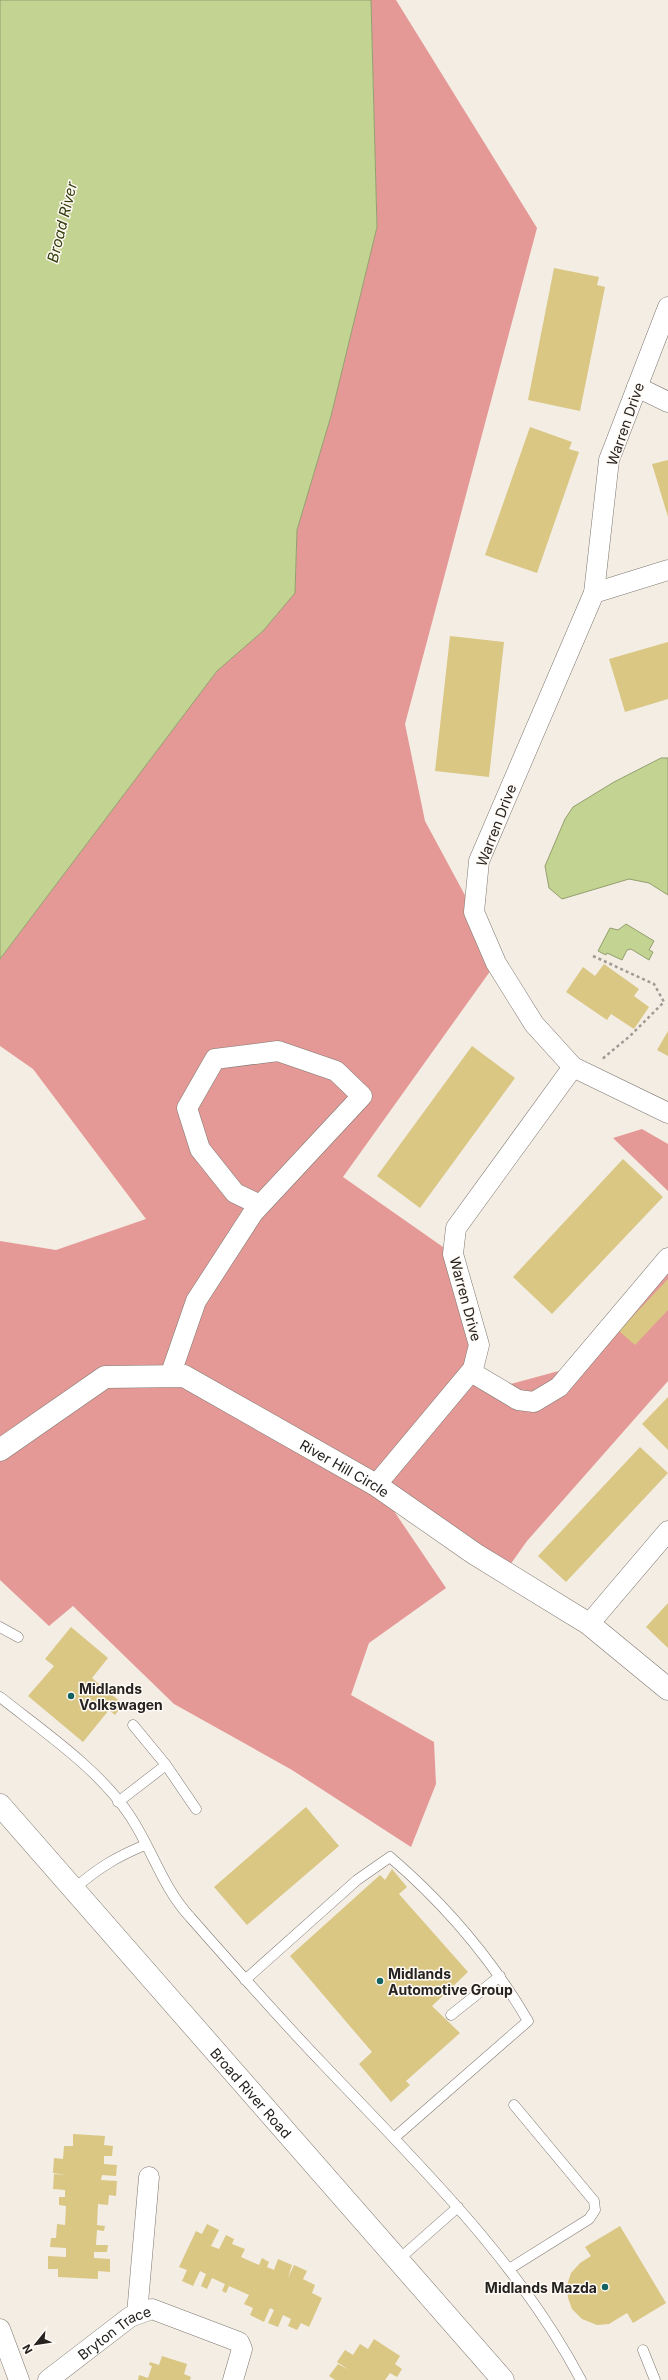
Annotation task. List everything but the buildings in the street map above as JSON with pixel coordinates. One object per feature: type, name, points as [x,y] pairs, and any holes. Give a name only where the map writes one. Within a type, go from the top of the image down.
[{"type":"street","name":"Warren Drive","points":[[668,307],[609,460],[594,593],[479,861],[474,912],[496,963],[534,1024],[579,1070],[668,1114]]},
{"type":"street","points":[[637,387],[668,402]]},
{"type":"street","points":[[594,593],[668,570]]},
{"type":"street","points":[[170,1376],[196,1301],[260,1205],[362,1096],[336,1071],[278,1051],[215,1059],[187,1108],[200,1148],[235,1193],[260,1205]]},
{"type":"street","name":"Warren Drive","points":[[376,1485],[471,1372],[479,1345],[453,1254],[456,1228],[579,1070]]},
{"type":"street","points":[[471,1372],[518,1400],[534,1402],[559,1387],[668,1258]]},
{"type":"street","name":"River Hill Circle","points":[[0,1450],[105,1377],[184,1376],[376,1485],[475,1554],[589,1624],[668,1689]]},
{"type":"street","points":[[589,1624],[668,1531]]},
{"type":"street","name":"Broad River Road","points":[[0,1805],[503,2380]]},
{"type":"street","points":[[137,2314],[149,2177]]},
{"type":"street","name":"Bryton Trace","points":[[48,2380],[130,2317],[152,2309],[239,2342],[242,2349],[233,2380]]},
{"type":"street","points":[[0,2329],[19,2380]]},
{"type":"lane","points":[[0,1627],[18,1636]]},
{"type":"lane","points":[[0,1697],[93,1773],[130,1816],[145,1846],[180,1907],[245,1980],[458,2207],[509,2269],[571,2361],[581,2380]]},
{"type":"lane","points":[[132,1726],[166,1765],[196,1809]]},
{"type":"lane","points":[[118,1802],[166,1765]]},
{"type":"lane","points":[[74,1889],[96,1870],[114,1858],[145,1846]]},
{"type":"lane","points":[[245,1980],[357,1880],[390,1857],[419,1882],[467,1932],[500,1976],[528,2020],[394,2138]]},
{"type":"lane","points":[[451,2015],[500,1976]]},
{"type":"lane","points":[[509,2269],[589,2220],[595,2210],[594,2201],[514,2105]]},
{"type":"lane","points":[[398,2260],[458,2207]]},
{"type":"lane","points":[[643,2350],[655,2380]]},
{"type":"path","points":[[579,1070],[630,1036],[664,1002],[654,984],[593,956]]},
{"type":"shaded area","points":[[371,0],[396,0],[537,228],[405,724],[425,821],[474,912],[496,963],[343,1177],[453,1254],[473,1369],[496,1388],[577,1366],[668,1258],[668,1381],[527,1541],[505,1572],[377,1486],[446,1588],[369,1643],[351,1695],[434,1742],[436,1784],[411,1847],[292,1770],[174,1704],[73,1606],[49,1626],[0,1580],[0,1241],[56,1250],[146,1219],[33,1069],[0,1046],[0,959],[217,671],[263,631],[295,593],[297,530],[331,416],[377,227]]},
{"type":"shaded area","points":[[642,1129],[668,1144],[668,1191],[613,1138]]},
{"type":"water","name":"Broad River","points":[[0,0],[371,0],[377,227],[331,416],[297,530],[295,593],[263,631],[217,671],[0,959]]},
{"type":"water","points":[[661,758],[668,758],[668,895],[649,883],[629,879],[562,899],[549,888],[545,866],[565,819],[573,807],[614,782]]},
{"type":"water","points":[[626,924],[654,941],[649,950],[653,952],[649,960],[631,949],[627,950],[622,960],[607,953],[606,955],[598,951],[610,928],[618,930]]},
{"type":"place","name":"Midlands Volkswagen","points":[[71,1696]]},
{"type":"place","name":"Midlands Automotive Group","points":[[380,1981]]},
{"type":"place","name":"Midlands Mazda","points":[[605,2287]]}]
